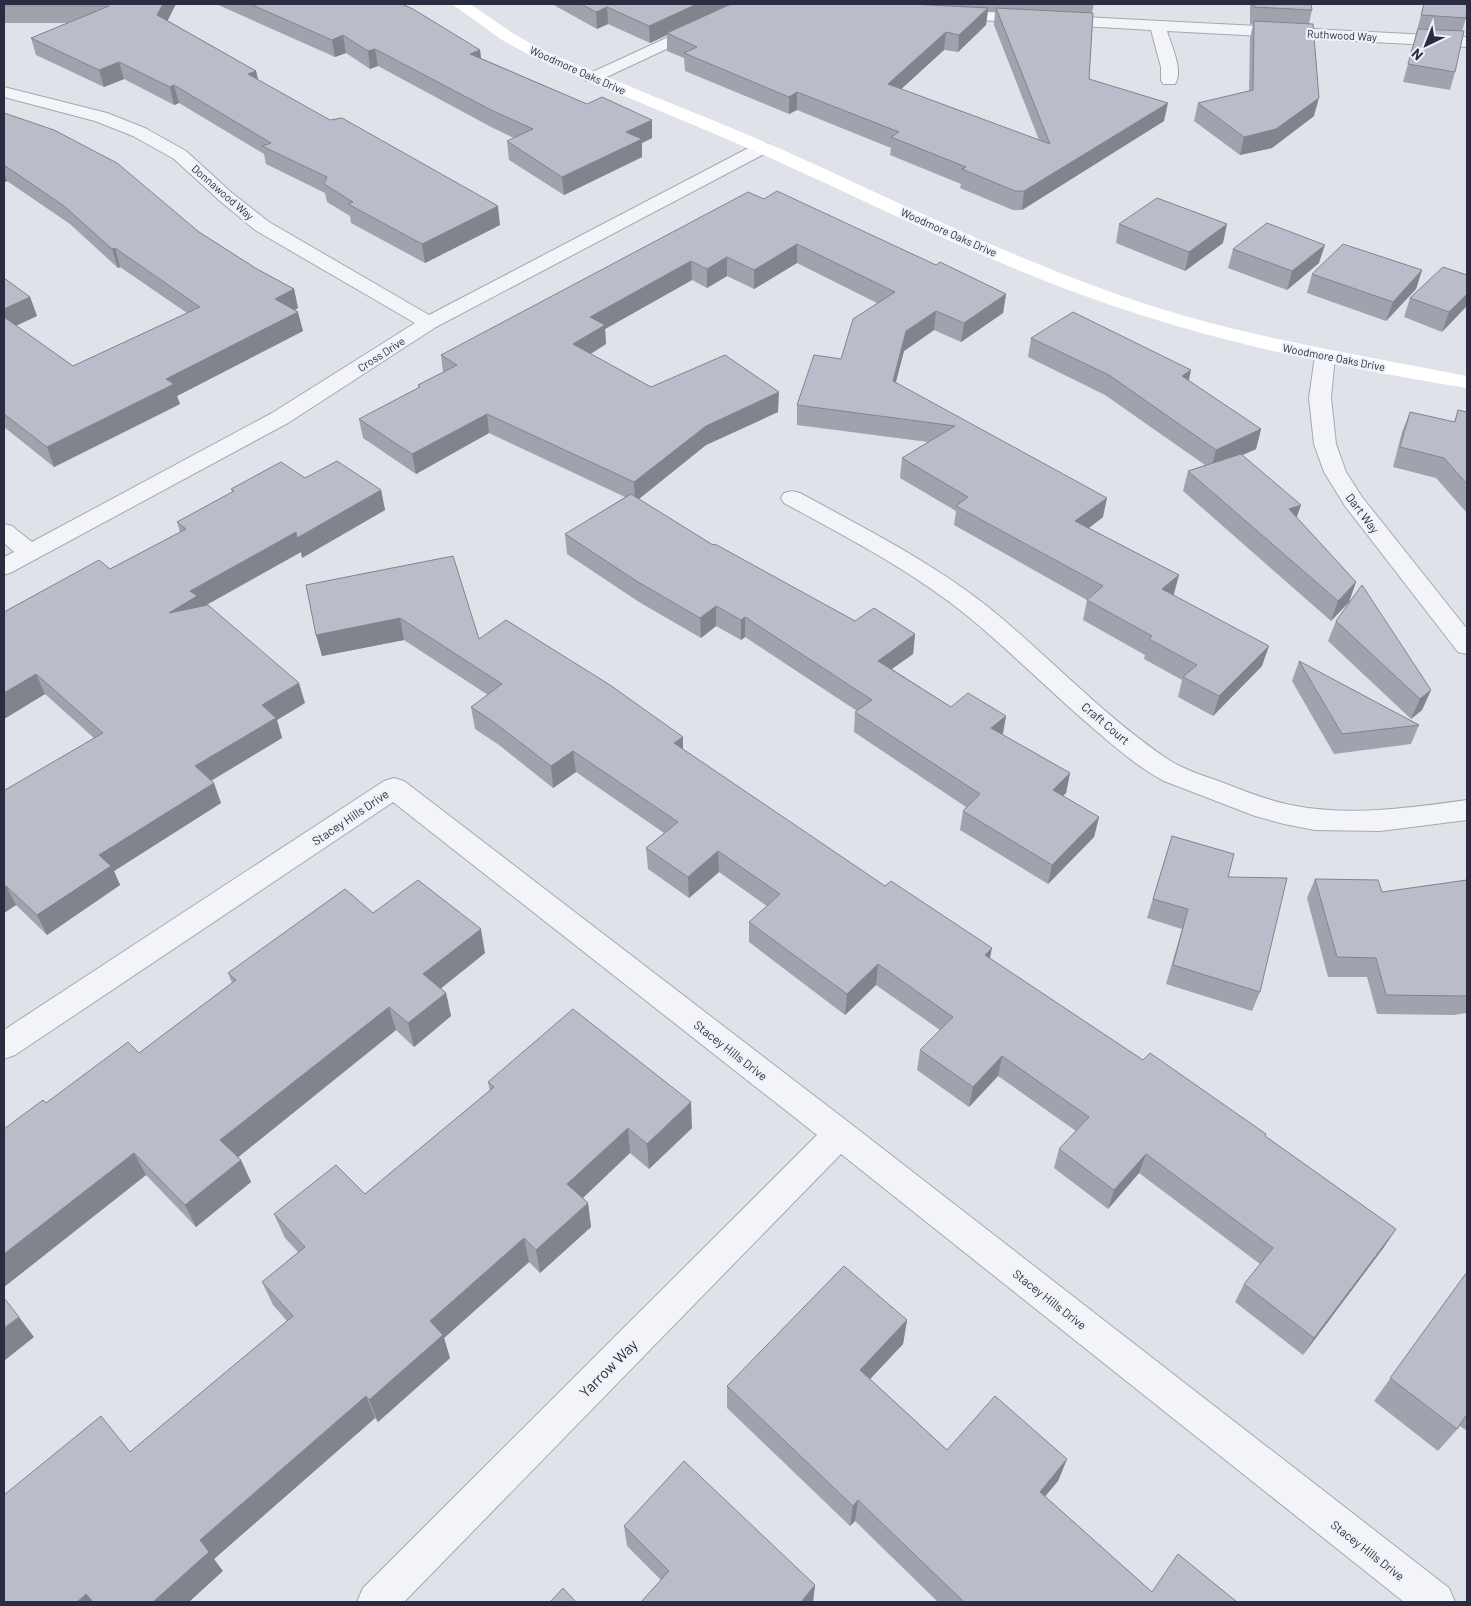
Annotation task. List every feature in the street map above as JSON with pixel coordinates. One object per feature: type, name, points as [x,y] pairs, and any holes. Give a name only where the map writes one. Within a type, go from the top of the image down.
[{"type":"street","name":"Woodmore Oaks Drive","points":[[460,4],[508,37],[592,78],[762,148],[987,249],[1068,283],[1148,311],[1236,336],[1325,356],[1467,382]]},
{"type":"street","name":"Ruthwood Way","points":[[932,15],[1467,42]]},
{"type":"street","points":[[592,78],[711,22]]},
{"type":"street","points":[[1158,25],[1168,67],[1169,80]]},
{"type":"street","name":"Donnawood Way","points":[[4,92],[85,112],[139,132],[180,155],[226,197],[262,226],[429,323]]},
{"type":"street","name":"Cross Drive","points":[[4,567],[280,418],[429,323],[762,148]]},
{"type":"street","name":"Dart Way","points":[[1325,356],[1320,398],[1325,444],[1335,472],[1353,501],[1467,646]]},
{"type":"street","name":"Craft Court","points":[[792,498],[917,568],[977,612],[1113,730],[1160,766],[1191,782],[1257,807],[1293,816],[1332,821],[1369,822],[1396,820],[1467,810]]},
{"type":"street","points":[[4,530],[30,553]]},
{"type":"street","name":"Stacey Hills Drive","points":[[4,1046],[394,788],[840,1134],[1435,1602]]},
{"type":"street","name":"Yarrow Way","points":[[377,1602],[840,1134]]},
{"type":"building","points":[[4,4],[163,4],[157,15],[256,71],[248,74],[330,120],[342,118],[498,206],[422,244],[348,204],[353,202],[324,184],[327,177],[262,146],[271,143],[174,85],[170,87],[119,62],[99,70],[31,38],[109,6],[4,6]]},
{"type":"building","points":[[250,4],[402,4],[480,50],[470,54],[587,104],[602,97],[652,120],[626,132],[642,139],[562,177],[507,141],[533,129],[491,110],[375,49],[368,51],[343,35],[332,40]]},
{"type":"building","points":[[581,4],[697,4],[649,26],[607,7],[596,12]]},
{"type":"building","points":[[731,4],[911,4],[988,8],[959,35],[946,32],[888,84],[1050,144],[996,8],[1093,13],[1089,79],[1168,103],[1024,191],[1015,191],[962,169],[966,167],[891,137],[899,132],[797,92],[789,97],[684,53],[697,47],[667,33]]},
{"type":"building","points":[[1254,4],[1311,4],[1312,10],[1254,7]]},
{"type":"building","points":[[1424,4],[1467,4],[1466,18],[1421,15]]},
{"type":"building","points":[[1254,21],[1313,24],[1319,98],[1276,129],[1244,137],[1198,103],[1253,90]]},
{"type":"building","points":[[1418,29],[1464,31],[1455,72],[1408,64]]},
{"type":"building","points":[[4,113],[54,130],[117,163],[199,232],[257,269],[294,289],[275,299],[298,312],[166,379],[174,384],[47,447],[4,414],[4,317],[73,366],[200,307],[115,248],[112,249],[64,206],[4,165]]},
{"type":"building","points":[[777,191],[936,265],[940,262],[1006,294],[964,323],[936,311],[906,331],[893,381],[1107,498],[1075,521],[1179,575],[1162,589],[1269,646],[1219,696],[1183,677],[1197,665],[1149,639],[1152,636],[1087,600],[1103,586],[956,506],[968,497],[902,458],[955,426],[797,405],[814,355],[841,359],[853,319],[895,292],[797,244],[754,270],[727,257],[707,269],[691,261],[590,317],[605,325],[573,344],[651,387],[725,355],[779,392],[706,426],[634,482],[487,414],[412,454],[359,419],[457,365],[441,355],[748,192],[764,199]]},
{"type":"building","points":[[1157,198],[1227,224],[1189,252],[1119,224]]},
{"type":"building","points":[[1267,223],[1325,245],[1292,271],[1233,249]]},
{"type":"building","points":[[1343,244],[1422,270],[1393,302],[1312,274]]},
{"type":"building","points":[[1443,267],[1467,275],[1467,294],[1449,312],[1410,298]]},
{"type":"building","points":[[4,278],[30,297],[4,309]]},
{"type":"building","points":[[1073,312],[1191,370],[1182,376],[1261,429],[1216,450],[1109,375],[1031,338]]},
{"type":"building","points":[[1458,410],[1467,412],[1467,484],[1444,458],[1400,447],[1410,412],[1455,422]]},
{"type":"building","points":[[1241,454],[1301,505],[1289,509],[1356,582],[1338,601],[1188,471]]},
{"type":"building","points":[[337,461],[381,490],[297,538],[296,532],[190,591],[197,596],[169,613],[208,605],[299,683],[262,705],[276,718],[195,766],[214,783],[99,855],[111,866],[37,915],[6,886],[4,887],[4,789],[103,733],[36,674],[4,693],[4,612],[99,560],[110,569],[186,529],[177,522],[234,491],[231,489],[281,462],[305,478]]},
{"type":"building","points":[[631,494],[713,545],[715,544],[855,621],[874,608],[915,634],[878,661],[951,707],[968,693],[1006,716],[991,728],[1070,773],[1053,790],[1099,817],[1052,865],[963,811],[980,794],[855,712],[872,700],[745,617],[741,620],[716,606],[700,618],[638,582],[565,534]]},
{"type":"building","points":[[453,556],[479,639],[506,620],[610,685],[683,737],[674,743],[885,886],[891,881],[992,948],[985,955],[1143,1060],[1150,1053],[1266,1134],[1265,1136],[1396,1229],[1314,1338],[1244,1284],[1273,1248],[1146,1154],[1114,1190],[1059,1149],[1089,1117],[1002,1056],[973,1087],[920,1050],[953,1017],[878,964],[847,994],[749,922],[780,894],[718,851],[688,877],[646,848],[678,822],[573,751],[551,766],[471,707],[502,684],[400,618],[316,635],[306,585]]},
{"type":"building","points":[[1362,585],[1431,690],[1420,699],[1336,621]]},
{"type":"building","points":[[1299,661],[1419,725],[1342,734]]},
{"type":"building","points":[[1172,836],[1234,854],[1228,877],[1287,878],[1260,992],[1173,965],[1188,909],[1153,899]]},
{"type":"building","points":[[1315,879],[1378,880],[1382,892],[1467,880],[1467,996],[1386,995],[1376,958],[1337,957]]},
{"type":"building","points":[[418,880],[481,929],[423,974],[446,993],[408,1023],[389,1007],[220,1140],[241,1160],[185,1205],[134,1153],[4,1254],[4,1129],[43,1100],[46,1103],[128,1042],[139,1053],[236,980],[228,973],[345,889],[373,913]]},
{"type":"building","points":[[573,1009],[691,1102],[647,1144],[628,1128],[567,1184],[588,1203],[536,1250],[524,1238],[430,1321],[443,1335],[369,1400],[366,1396],[200,1540],[209,1552],[153,1602],[93,1602],[86,1594],[77,1602],[4,1602],[4,1495],[101,1416],[130,1452],[293,1316],[262,1282],[305,1247],[274,1214],[336,1165],[365,1194],[494,1087],[488,1082]]},
{"type":"building","points":[[844,1266],[907,1320],[860,1370],[947,1450],[995,1396],[1067,1459],[1040,1492],[1152,1592],[1178,1554],[1237,1602],[964,1602],[858,1500],[853,1506],[727,1386]]},
{"type":"building","points":[[1467,1272],[1467,1414],[1457,1429],[1390,1378]]},
{"type":"building","points":[[4,1298],[19,1317],[4,1328]]},
{"type":"building","points":[[684,1461],[815,1585],[801,1602],[641,1602],[669,1571],[624,1526]]},
{"type":"building","points":[[563,1588],[576,1602],[550,1602]]}]
